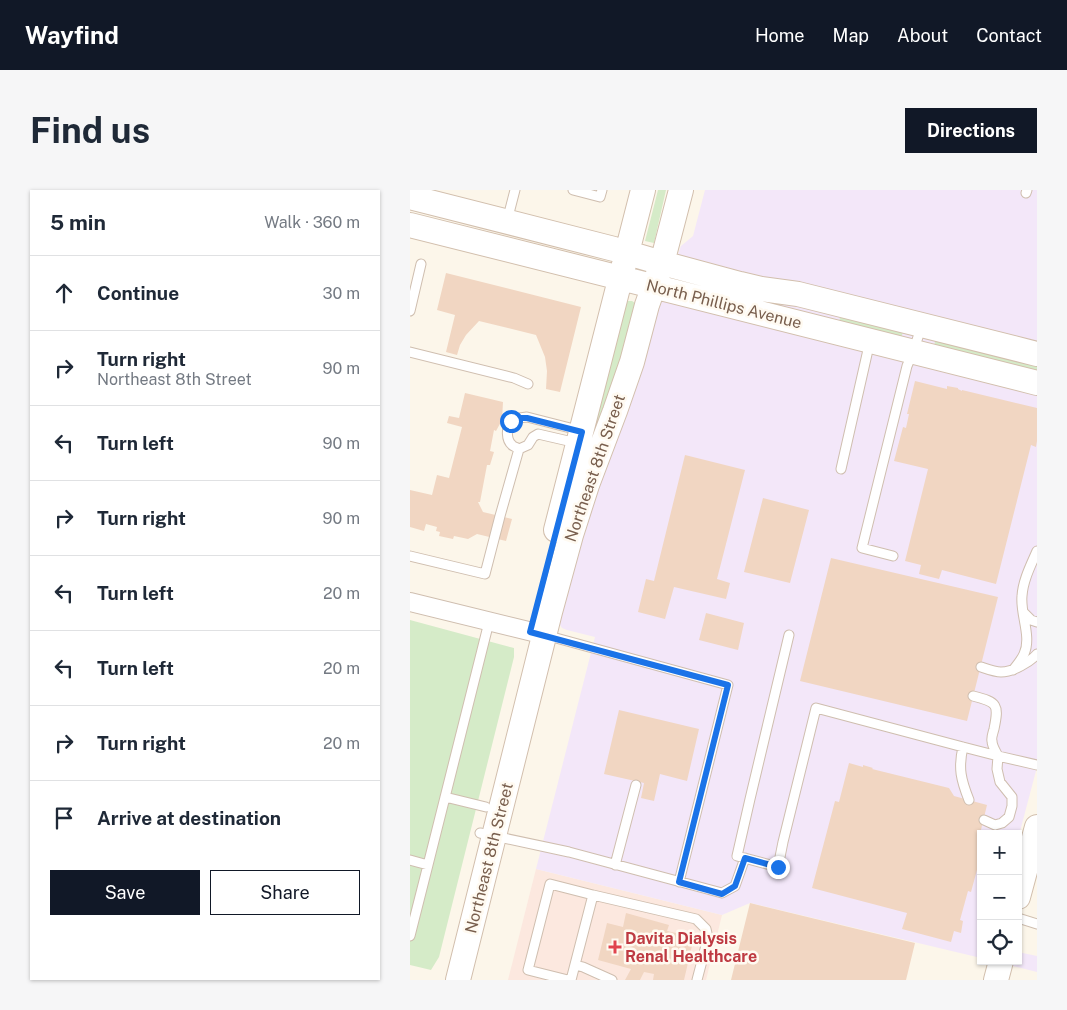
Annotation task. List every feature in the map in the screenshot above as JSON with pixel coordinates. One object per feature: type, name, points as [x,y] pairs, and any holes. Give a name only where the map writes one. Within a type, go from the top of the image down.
[{"type":"main road","name":"Northeast 8th Street","points":[[458,980],[487,834],[537,633],[580,438],[643,190]]},
{"type":"main road","name":"Northeast 8th Street","points":[[442,980],[487,834],[486,807],[537,633],[564,560],[578,509],[624,387],[647,305],[662,263],[681,190]]},
{"type":"main road","name":"North Phillips Avenue","points":[[410,197],[740,284],[798,294],[824,315],[870,341],[1037,383]]},
{"type":"main road","name":"North Phillips Avenue","points":[[410,225],[654,286],[824,315],[922,325],[1037,354]]},
{"type":"main road","points":[[1022,882],[1037,827]]},
{"type":"main road","points":[[996,980],[1000,965]]},
{"type":"street","points":[[411,604],[537,633]]},
{"type":"lane","points":[[507,222],[515,190]]},
{"type":"lane","points":[[573,190],[600,197],[602,190]]},
{"type":"lane","points":[[410,311],[422,264]]},
{"type":"lane","points":[[893,556],[862,548],[907,366],[922,325]]},
{"type":"lane","points":[[841,469],[870,341]]},
{"type":"lane","points":[[410,352],[514,378],[528,384]]},
{"type":"lane","points":[[527,418],[580,438],[538,434],[533,437],[528,445],[519,449],[512,446],[508,439],[507,430],[511,421],[527,418]]},
{"type":"lane","points":[[410,556],[485,574],[519,449]]},
{"type":"lane","points":[[1013,670],[1025,653],[1027,638],[1022,596],[1026,577],[1037,551]]},
{"type":"lane","points":[[1023,612],[1031,620],[1037,622]]},
{"type":"lane","points":[[410,936],[489,622]]},
{"type":"lane","points":[[537,633],[728,685],[679,882]]},
{"type":"lane","points":[[789,635],[737,856],[778,867],[816,708],[1037,765]]},
{"type":"lane","points":[[981,667],[1001,672],[1013,670],[1032,660],[1037,654]]},
{"type":"lane","points":[[974,696],[988,700],[996,708],[997,715],[991,741],[998,756],[997,769],[1000,782],[1012,797],[1012,806],[1008,817],[1002,823],[994,825],[984,820]]},
{"type":"lane","points":[[963,746],[960,774],[969,800]]},
{"type":"lane","points":[[615,865],[636,785]]},
{"type":"lane","points":[[445,797],[486,807]]},
{"type":"lane","points":[[487,834],[568,852],[722,894],[735,886],[745,858]]},
{"type":"lane","points":[[410,860],[428,865]]},
{"type":"lane","points":[[593,896],[575,965],[569,980],[528,970],[550,884],[696,920],[706,929],[708,938],[697,980]]},
{"type":"lane","points":[[1022,919],[1037,924]]},
{"type":"lane","points":[[575,965],[612,980]]},
{"type":"shaded area","points":[[705,190],[1037,190],[1037,767],[1020,830],[977,830],[977,957],[750,903],[722,915],[536,869],[595,637],[562,628],[558,622],[569,572],[659,305],[681,246],[693,236]]},
{"type":"shaded area","name":"Davita Dialysis Renal Healthcare","points":[[536,869],[722,915],[706,980],[508,980]]},
{"type":"shaded area","points":[[1022,953],[1037,956],[1037,972],[1009,965],[1022,965]]},
{"type":"green space","points":[[658,190],[666,190],[654,243],[645,241]]},
{"type":"green space","points":[[625,301],[635,303],[622,362],[579,471]]},
{"type":"green space","points":[[840,317],[903,332],[901,338],[839,323]]},
{"type":"green space","points":[[941,339],[1037,364],[1037,375],[934,347],[935,341]]},
{"type":"green space","points":[[410,620],[514,648],[514,657],[439,957],[431,970],[410,965]]},
{"type":"building","points":[[446,273],[581,307],[560,392],[546,389],[547,371],[545,357],[536,335],[479,321],[466,335],[457,355],[446,352],[455,315],[437,310]]},
{"type":"building","points":[[915,381],[947,389],[947,386],[958,388],[962,391],[1037,408],[1036,447],[1031,445],[996,584],[942,570],[939,579],[919,574],[921,565],[905,561],[928,469],[894,461],[903,427],[906,428],[909,414],[907,414]]},
{"type":"building","points":[[465,393],[503,402],[502,420],[496,431],[494,430],[490,451],[494,452],[490,465],[487,465],[480,502],[478,502],[483,512],[512,519],[506,541],[477,534],[468,539],[454,536],[453,539],[439,536],[440,532],[436,531],[437,527],[426,524],[424,531],[410,527],[410,490],[432,495],[437,475],[449,478],[462,427],[447,423],[449,416],[459,418]]},
{"type":"building","points":[[685,455],[745,470],[717,579],[730,583],[726,599],[674,587],[665,619],[638,612],[646,579],[654,581]]},
{"type":"building","points":[[763,498],[809,510],[790,583],[744,572]]},
{"type":"building","points":[[831,558],[998,597],[967,721],[800,681]]},
{"type":"building","points":[[706,613],[744,623],[738,650],[699,640]]},
{"type":"building","points":[[619,710],[699,729],[687,781],[660,774],[654,801],[641,798],[644,783],[604,774]]},
{"type":"building","points":[[849,763],[949,788],[954,796],[987,805],[981,830],[977,830],[977,870],[971,892],[968,891],[960,920],[963,921],[961,933],[954,931],[951,942],[902,929],[907,913],[812,888],[835,801],[839,802]]},
{"type":"building","points":[[750,903],[915,943],[906,980],[731,980]]},
{"type":"building","points":[[626,913],[669,925],[667,931],[694,937],[684,980],[653,980],[654,974],[644,972],[640,980],[625,980],[631,969],[598,960],[607,923],[623,927]]},
{"type":"place","name":"Davita Dialysis Renal Healthcare","points":[[615,947]]},
{"type":"route","points":[[511,421],[527,418],[582,432],[530,632],[728,685],[679,882],[722,894],[735,886],[745,858],[778,867]]}]
